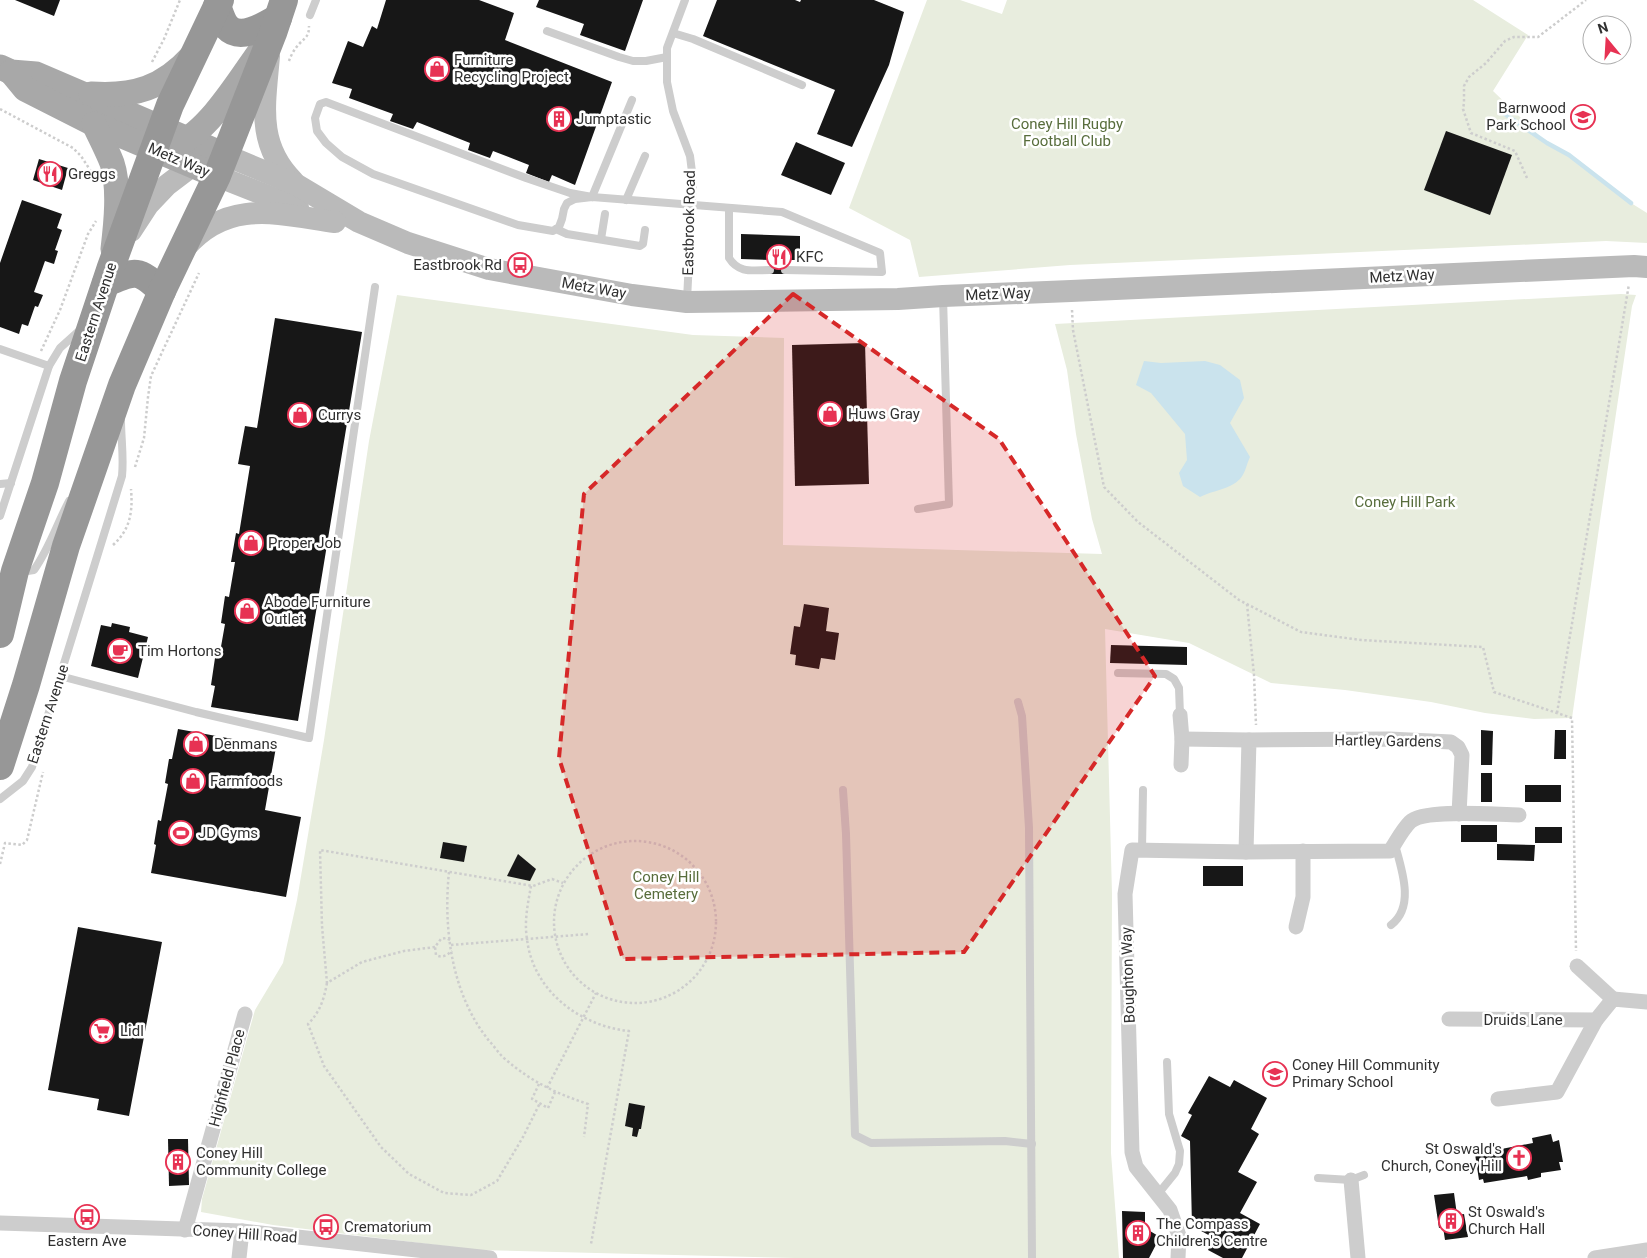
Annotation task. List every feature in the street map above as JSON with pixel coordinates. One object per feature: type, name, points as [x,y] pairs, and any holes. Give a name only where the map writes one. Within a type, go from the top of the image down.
[{"type":"highway","points":[[218,3],[226,26],[232,31],[242,33],[256,30],[278,17]]},
{"type":"highway","name":"Eastern Avenue","points":[[0,634],[12,570],[45,483],[93,318],[145,169],[192,56],[218,3]]},
{"type":"highway","name":"Eastern Avenue","points":[[0,766],[26,685],[66,546],[80,484],[162,291],[221,166],[278,17]]},
{"type":"highway","points":[[108,275],[136,273],[147,277],[162,291]]},
{"type":"main road","points":[[158,139],[177,145],[189,139],[207,122],[234,88],[278,17]]},
{"type":"main road","points":[[79,93],[109,94],[145,90],[172,75],[192,56]]},
{"type":"main road","name":"Metz Way","points":[[6,70],[36,74],[79,93],[158,139],[192,166],[221,166]]},
{"type":"main road","name":"Metz Way","points":[[6,70],[26,89],[94,124],[131,139],[158,139]]},
{"type":"main road","points":[[94,124],[112,164],[115,177],[114,233],[108,275]]},
{"type":"main road","name":"Metz Way","points":[[189,139],[221,166]]},
{"type":"street","points":[[278,17],[268,72],[266,129],[274,157],[282,170],[297,185]]},
{"type":"street","points":[[108,275],[148,205],[167,185],[192,166]]},
{"type":"street","name":"Metz Way","points":[[221,166],[297,185],[359,222],[408,243],[489,269],[632,295],[687,302],[898,299],[1624,266],[1647,267]]},
{"type":"street","name":"Metz Way","points":[[221,166],[335,222],[359,222]]},
{"type":"street","points":[[178,256],[202,231],[234,215],[262,212],[335,222]]},
{"type":"street","points":[[1180,715],[1181,765]]},
{"type":"street","name":"Hartley Gardens","points":[[1182,740],[1389,739],[1451,742],[1458,747],[1462,755],[1459,814]]},
{"type":"street","points":[[1246,852],[1253,740]]},
{"type":"street","points":[[1142,850],[1246,852],[1390,851],[1411,821],[1424,816],[1459,814],[1519,815]]},
{"type":"street","name":"Boughton Way","points":[[1142,850],[1132,850],[1125,894],[1132,1152],[1136,1167],[1170,1210],[1179,1236],[1178,1258]]},
{"type":"street","points":[[1296,927],[1303,897],[1303,851]]},
{"type":"street","points":[[1577,966],[1613,999],[1647,1002]]},
{"type":"street","points":[[1498,1099],[1557,1092],[1596,1020],[1613,999]]},
{"type":"street","name":"Highfield Place","points":[[185,1230],[245,1014]]},
{"type":"street","name":"Druids Lane","points":[[1449,1019],[1596,1020]]},
{"type":"street","points":[[1357,1178],[1358,1258]]},
{"type":"street","name":"Coney Hill Road","points":[[0,1223],[242,1232],[490,1258]]},
{"type":"street","points":[[239,1258],[242,1232]]},
{"type":"street","points":[[1595,1258],[1647,1250]]},
{"type":"lane","points":[[310,15],[316,0]]},
{"type":"lane","name":"Eastbrook Road","points":[[685,0],[667,48],[667,82],[673,111],[690,156],[693,180],[687,302]]},
{"type":"lane","points":[[547,31],[633,61],[646,61],[667,57]]},
{"type":"lane","points":[[673,33],[802,85]]},
{"type":"lane","points":[[592,197],[632,100]]},
{"type":"lane","points":[[592,197],[575,199],[568,203],[564,209],[559,227],[556,229],[548,231],[518,225],[373,174],[342,157],[326,143],[318,131],[315,118],[320,104],[326,102],[526,178],[592,197],[782,212],[880,253],[882,272],[785,270]]},
{"type":"lane","points":[[626,200],[645,156]]},
{"type":"lane","points":[[729,208],[729,258],[739,269],[770,270]]},
{"type":"lane","points":[[601,239],[605,214]]},
{"type":"lane","points":[[556,229],[567,234],[640,246],[643,244],[645,230]]},
{"type":"lane","points":[[60,676],[236,722],[309,738],[375,287]]},
{"type":"lane","points":[[918,509],[948,504],[943,296]]},
{"type":"lane","points":[[0,516],[50,366],[60,348],[93,318]]},
{"type":"lane","points":[[0,349],[50,366]]},
{"type":"lane","name":"Eastern Avenue","points":[[0,799],[23,781],[32,767],[122,476],[124,459],[121,437],[122,385]]},
{"type":"lane","points":[[0,484],[11,483]]},
{"type":"lane","points":[[12,570],[22,572],[34,570],[45,554],[56,524],[80,484]]},
{"type":"lane","points":[[1118,673],[1166,674],[1174,679],[1179,688],[1180,715]]},
{"type":"lane","points":[[1018,702],[1022,716],[1029,828],[1032,1258]]},
{"type":"lane","points":[[843,790],[855,1135],[871,1143],[1005,1140],[1032,1144]]},
{"type":"lane","points":[[1142,850],[1143,790]]},
{"type":"lane","points":[[1391,925],[1399,919],[1404,895],[1402,869],[1395,844]]},
{"type":"lane","points":[[1158,1194],[1175,1173],[1179,1164],[1180,1151],[1169,1114],[1167,1062]]},
{"type":"lane","points":[[1318,1178],[1357,1178]]},
{"type":"path","points":[[145,90],[142,78],[158,53],[180,0]]},
{"type":"path","points":[[1527,178],[1515,151],[1471,132],[1463,108],[1464,86],[1469,77],[1486,63],[1509,38],[1519,36],[1538,37],[1586,0]]},
{"type":"path","points":[[288,65],[293,52],[309,34],[310,15]]},
{"type":"path","points":[[0,109],[73,148],[81,156],[94,176]]},
{"type":"path","points":[[36,362],[60,310],[88,234],[98,218]]},
{"type":"path","points":[[1071,291],[1073,330],[1104,487],[1138,522],[1239,600],[1301,632],[1361,640],[1483,647],[1494,692],[1572,718],[1577,966]]},
{"type":"path","points":[[1557,713],[1626,299]]},
{"type":"path","points":[[1247,604],[1254,675],[1253,740]]},
{"type":"path","points":[[0,864],[5,844],[22,845],[26,840],[37,800]]},
{"type":"path","points":[[634,841],[652,842],[668,847],[682,856],[696,869],[710,893],[716,922],[712,948],[705,962],[697,974],[686,984],[664,998],[652,1002],[639,1003],[608,998],[596,993],[585,986],[570,971],[558,950],[555,937],[554,908],[563,882],[572,870],[606,846],[634,841]]},
{"type":"path","points":[[540,1103],[497,1181],[471,1195],[444,1192],[409,1174],[381,1148],[324,1066],[308,1024],[317,1015],[324,999],[327,983],[322,926],[320,850],[531,886],[552,879],[563,882]]},
{"type":"path","points":[[449,871],[447,908],[450,940],[461,989],[474,1021],[503,1058],[539,1084],[588,1104],[584,1137]]},
{"type":"path","points":[[531,886],[526,918],[526,939],[538,973],[548,988],[572,1012],[583,1018],[600,1026],[629,1031],[591,1244]]},
{"type":"path","points":[[451,944],[589,934]]},
{"type":"path","points":[[450,940],[441,939],[435,947],[436,954],[441,957],[452,951]]},
{"type":"path","points":[[327,983],[362,962],[404,951],[435,947]]},
{"type":"path","points":[[547,1088],[596,993]]},
{"type":"path","points":[[539,1084],[532,1099],[548,1108],[555,1092]]},
{"type":"highlighted area","points":[[793,294],[999,439],[1155,676],[964,952],[623,959],[559,758],[584,494]]},
{"type":"green space","name":"Coney Hill Rugby Football Club","points":[[927,0],[960,0],[1002,14],[1007,0],[1473,0],[1528,35],[1493,91],[1547,143],[1569,155],[1631,203],[1647,213],[1647,243],[1606,241],[1070,265],[919,277],[910,240],[849,208]]},
{"type":"green space","name":"Coney Hill Cemetery","points":[[1621,294],[1636,295],[1632,306],[1572,718],[1534,719],[1485,713],[1431,702],[1345,690],[1271,683],[1189,643],[1105,629],[1112,894],[1111,1153],[1119,1258],[796,1258],[477,1250],[273,1225],[201,1212],[202,1199],[255,1010],[283,963],[297,900],[324,740],[369,441],[397,295],[693,335],[784,338],[783,545],[1102,554],[1092,519],[1076,434],[1067,370],[1055,324]]},
{"type":"water","points":[[1144,361],[1161,363],[1205,361],[1220,365],[1240,380],[1244,398],[1230,423],[1250,457],[1243,474],[1236,483],[1200,497],[1183,486],[1179,473],[1187,460],[1185,434],[1151,393],[1136,385]]},
{"type":"building","points":[[15,0],[60,0],[54,16]]},
{"type":"building","name":"Furniture Recycling Project","points":[[386,0],[479,0],[514,13],[505,40],[612,82],[575,185],[552,175],[549,182],[526,173],[529,165],[493,151],[490,158],[468,150],[470,143],[417,122],[413,129],[390,121],[393,114],[349,98],[352,89],[332,83],[348,41],[363,47],[372,26],[377,29]]},
{"type":"building","points":[[539,0],[643,0],[625,51],[580,35],[584,24],[536,7]]},
{"type":"building","points":[[717,0],[795,0],[800,2],[801,0],[874,0],[904,12],[889,65],[852,147],[817,134],[835,90],[703,36]]},
{"type":"building","points":[[1446,131],[1512,155],[1490,215],[1424,190]]},
{"type":"building","points":[[796,142],[845,163],[831,195],[781,175]]},
{"type":"building","name":"Greggs","points":[[39,159],[68,168],[62,190],[33,180]]},
{"type":"building","points":[[22,200],[62,214],[57,228],[62,230],[55,250],[58,251],[54,264],[45,261],[34,292],[43,295],[38,307],[35,306],[28,326],[22,324],[19,334],[0,327],[0,263]]},
{"type":"building","points":[[741,234],[800,236],[800,260],[785,260],[785,274],[770,274],[770,260],[741,259]]},
{"type":"building","points":[[275,318],[362,332],[298,721],[211,707],[215,686],[211,685],[215,658],[219,658],[225,624],[221,623],[225,596],[229,597],[235,562],[231,562],[236,533],[239,534],[250,466],[238,464],[245,426],[257,428]]},
{"type":"building","name":"Huws Gray","points":[[865,343],[869,484],[795,486],[792,345]]},
{"type":"building","points":[[804,604],[829,608],[826,631],[839,633],[835,660],[821,658],[819,669],[795,665],[796,655],[790,654],[794,626],[800,627]]},
{"type":"building","name":"Tim Hortons","points":[[112,623],[130,627],[129,632],[148,637],[138,678],[91,666],[101,625],[111,627]]},
{"type":"building","points":[[1111,645],[1187,647],[1187,665],[1110,663]]},
{"type":"building","points":[[178,729],[276,747],[265,810],[301,817],[286,897],[151,873],[158,820],[161,821],[168,784],[165,783],[169,759],[172,759]]},
{"type":"building","points":[[1481,730],[1493,731],[1492,765],[1481,765]]},
{"type":"building","points":[[1555,730],[1566,730],[1566,759],[1554,759]]},
{"type":"building","points":[[1481,773],[1492,773],[1492,802],[1481,802]]},
{"type":"building","points":[[1525,785],[1561,785],[1561,802],[1525,802]]},
{"type":"building","points":[[1461,825],[1497,825],[1497,842],[1461,842]]},
{"type":"building","points":[[1535,827],[1562,827],[1562,843],[1535,843]]},
{"type":"building","points":[[443,842],[467,846],[464,862],[440,858]]},
{"type":"building","points":[[1497,844],[1535,845],[1534,861],[1497,860]]},
{"type":"building","points":[[518,854],[536,869],[530,881],[507,876]]},
{"type":"building","points":[[1203,866],[1243,866],[1243,886],[1203,886]]},
{"type":"building","name":"Lidl","points":[[78,927],[162,942],[129,1116],[97,1110],[99,1099],[48,1090]]},
{"type":"building","points":[[1209,1076],[1230,1087],[1234,1080],[1267,1098],[1251,1129],[1259,1134],[1238,1172],[1257,1182],[1240,1213],[1260,1224],[1242,1258],[1223,1258],[1208,1250],[1214,1238],[1192,1226],[1190,1141],[1181,1136],[1192,1115],[1188,1113]]},
{"type":"building","points":[[629,1103],[645,1106],[641,1129],[639,1129],[637,1137],[632,1136],[633,1128],[625,1126]]},
{"type":"building","name":"St Oswald's Church, Coney Hill","points":[[1551,1134],[1553,1142],[1559,1140],[1563,1162],[1559,1162],[1561,1170],[1541,1173],[1541,1177],[1528,1180],[1527,1176],[1484,1183],[1483,1179],[1479,1180],[1475,1154],[1533,1143],[1532,1138]]},
{"type":"building","name":"Coney Hill Community College","points":[[168,1139],[188,1139],[189,1185],[169,1186]]},
{"type":"building","name":"St Oswald's Church Hall","points":[[1454,1193],[1457,1215],[1464,1214],[1468,1237],[1445,1240],[1443,1227],[1439,1228],[1434,1195]]},
{"type":"building","name":"The Compass Children's Centre","points":[[1122,1211],[1145,1212],[1145,1228],[1160,1237],[1149,1258],[1123,1258]]},
{"type":"waterway","points":[[1499,110],[1547,143],[1569,155],[1631,203]]},
{"type":"place","name":"Furniture Recycling Project","points":[[437,69]]},
{"type":"place","name":"Barnwood Park School","points":[[1583,117]]},
{"type":"place","name":"Jumptastic","points":[[559,119]]},
{"type":"place","name":"Greggs","points":[[50,174]]},
{"type":"place","name":"KFC","points":[[779,257]]},
{"type":"place","name":"Eastbrook Rd","points":[[520,265]]},
{"type":"place","name":"Huws Gray","points":[[830,414]]},
{"type":"place","name":"Currys","points":[[300,415]]},
{"type":"place","name":"Proper Job","points":[[251,543]]},
{"type":"place","name":"Abode Furniture Outlet","points":[[247,611]]},
{"type":"place","name":"Tim Hortons","points":[[120,651]]},
{"type":"place","name":"Denmans","points":[[196,744]]},
{"type":"place","name":"Farmfoods","points":[[193,781]]},
{"type":"place","name":"JD Gyms","points":[[181,833]]},
{"type":"place","name":"Lidl","points":[[102,1031]]},
{"type":"place","name":"Coney Hill Community Primary School","points":[[1275,1074]]},
{"type":"place","name":"St Oswald's Church, Coney Hill","points":[[1519,1158]]},
{"type":"place","name":"Coney Hill Community College","points":[[178,1162]]},
{"type":"place","name":"Eastern Ave","points":[[87,1217]]},
{"type":"place","name":"St Oswald's Church Hall","points":[[1451,1221]]},
{"type":"place","name":"Crematorium","points":[[326,1227]]},
{"type":"place","name":"The Compass Children's Centre","points":[[1138,1233]]},
{"type":"park label","name":"Coney Hill Park","points":[[1405,502]]}]
